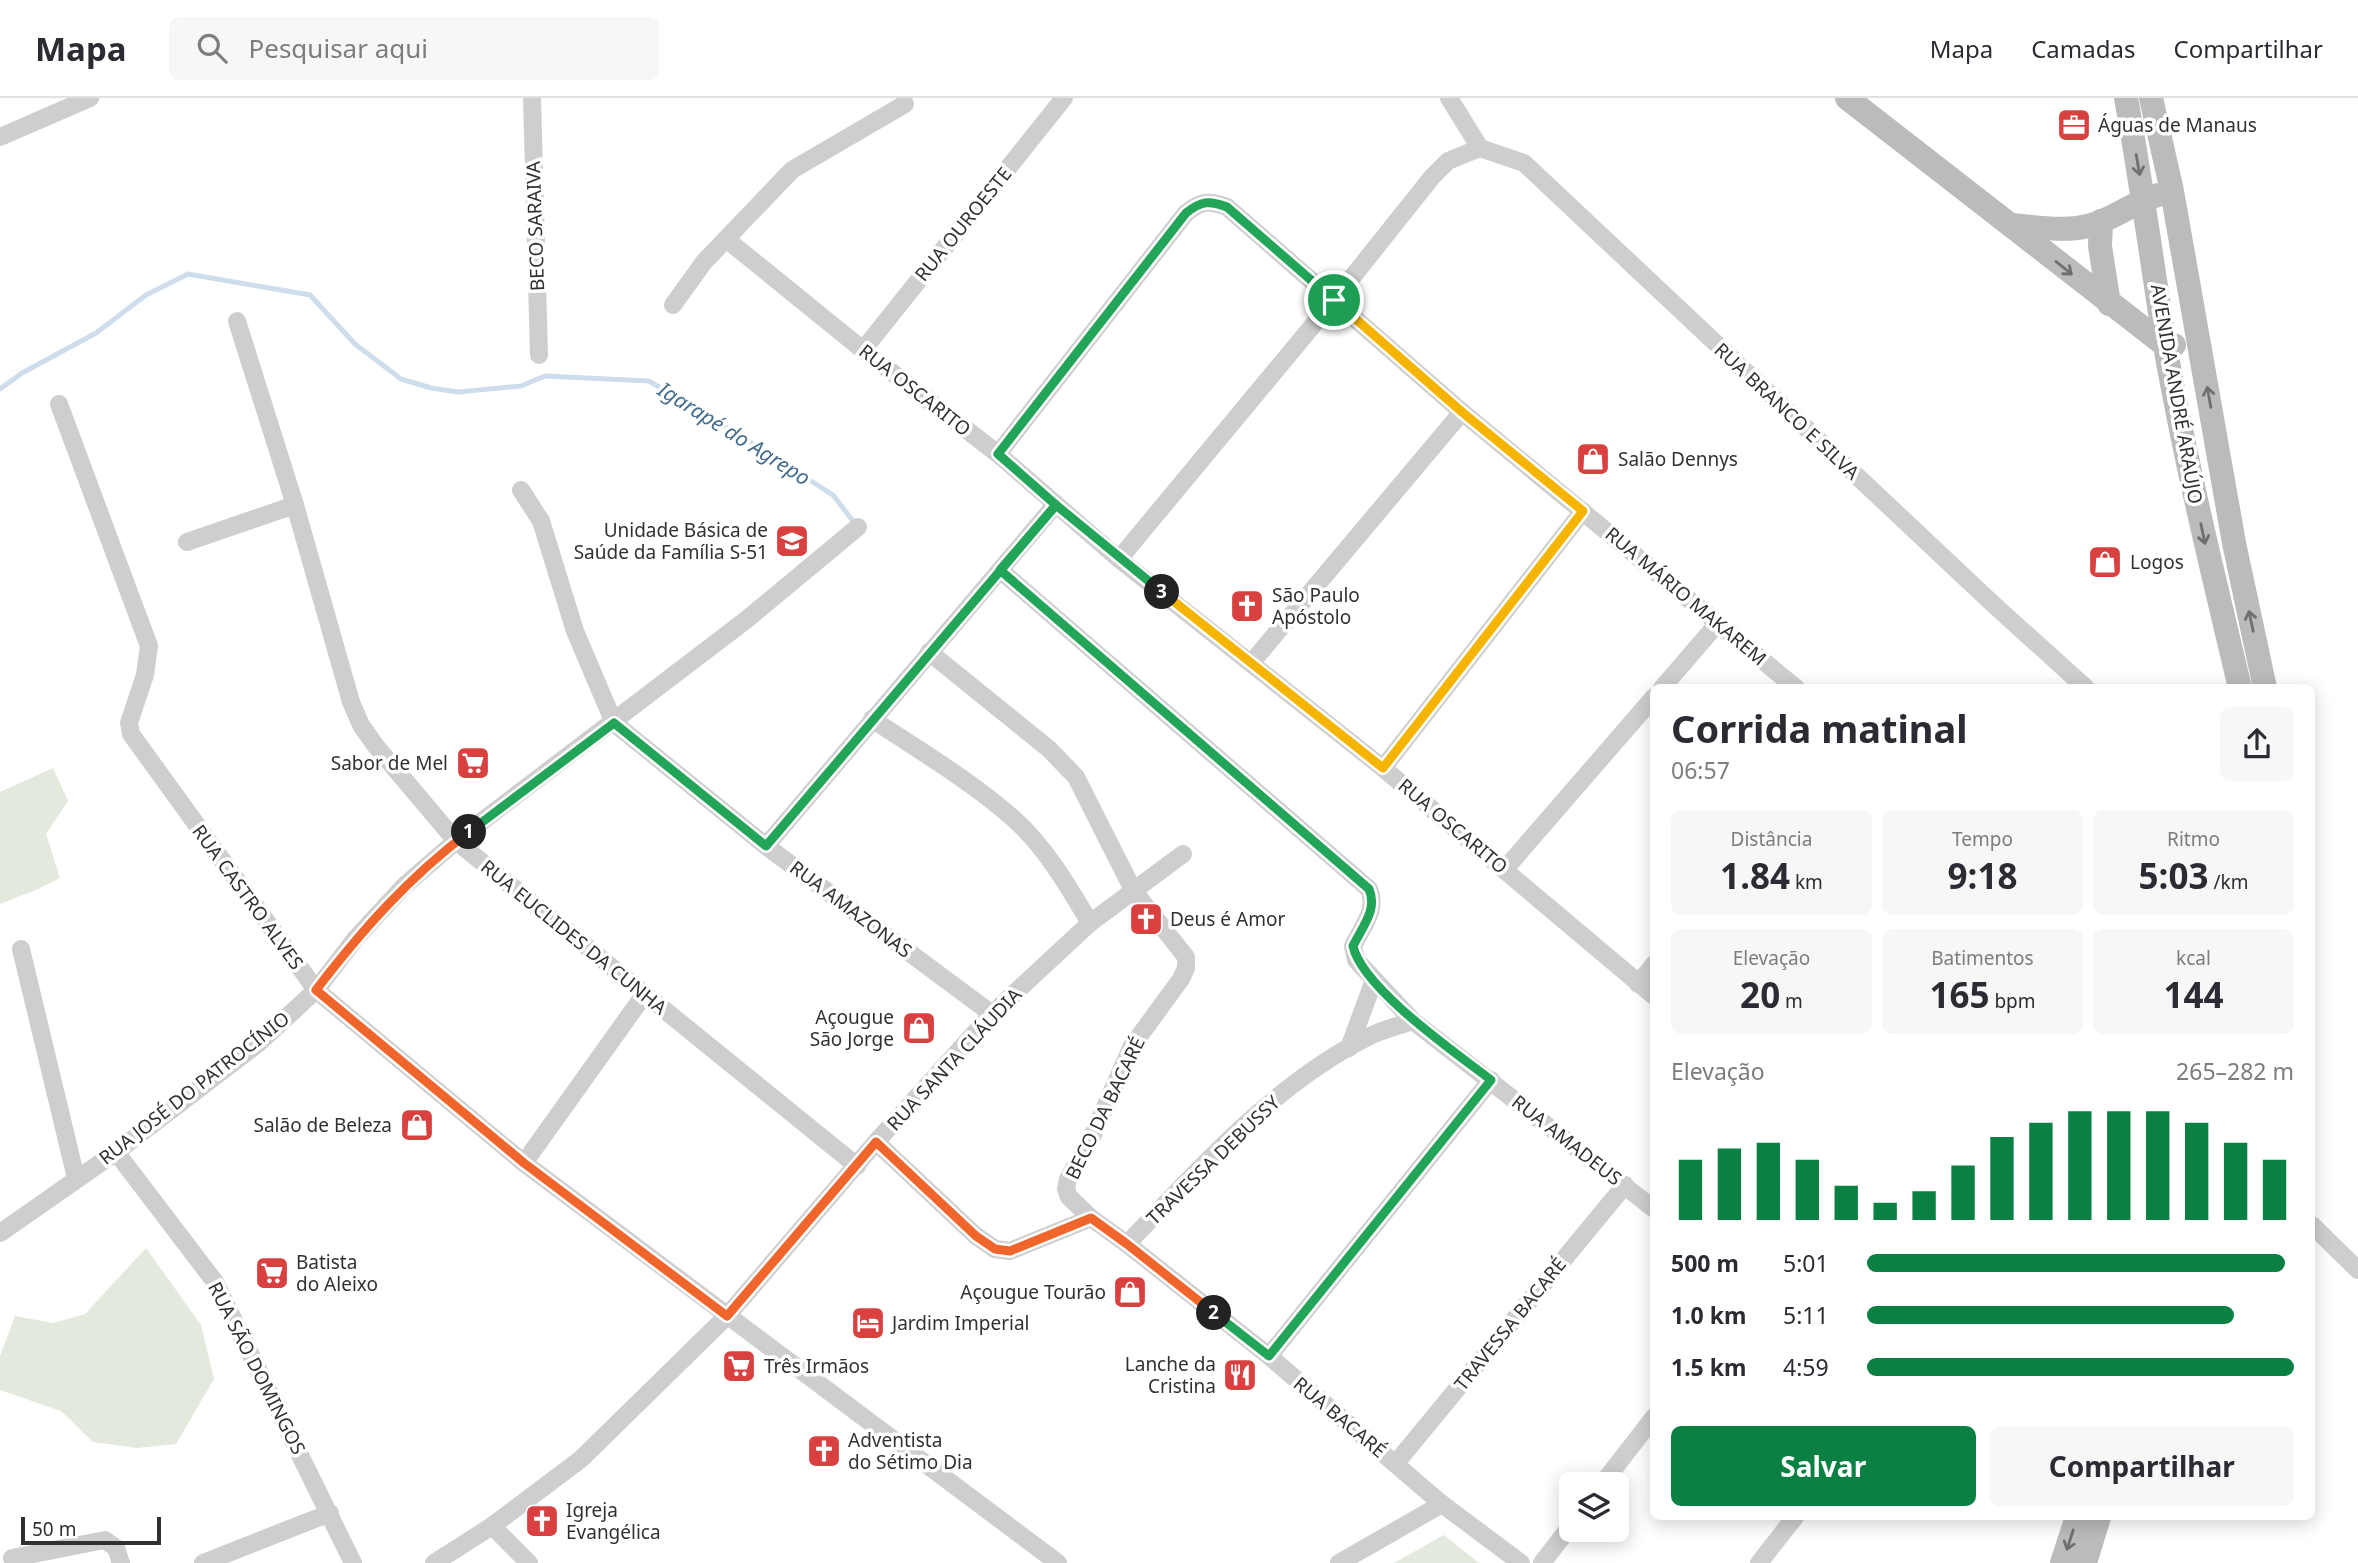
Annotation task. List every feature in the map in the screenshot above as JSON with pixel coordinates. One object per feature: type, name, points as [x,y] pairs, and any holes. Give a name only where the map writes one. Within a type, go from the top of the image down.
[{"type":"main road","points":[[1847,98],[2166,346],[2198,340]]},
{"type":"main road","name":"AVENIDA ANDRÉ ARAÚJO","points":[[2126,98],[2166,346],[2204,539],[2239,684]]},
{"type":"main road","name":"AVENIDA ANDRÉ ARAÚJO","points":[[2151,98],[2172,191],[2263,684]]},
{"type":"main road","points":[[2011,225],[2054,229],[2087,226],[2144,199],[2172,191]]},
{"type":"main road","points":[[2101,221],[2100,246],[2109,304]]},
{"type":"main road","points":[[2062,1563],[2076,1520]]},
{"type":"main road","points":[[2085,1563],[2097,1520]]},
{"type":"street","points":[[0,137],[90,98]]},
{"type":"street","name":"BECO SARAIVA","points":[[532,98],[539,355]]},
{"type":"street","name":"RUA OUROESTE","points":[[863,350],[1063,98]]},
{"type":"street","points":[[1119,559],[1334,300],[1432,177],[1448,160],[1480,148],[1449,98]]},
{"type":"street","points":[[673,305],[704,262],[792,170],[905,104]]},
{"type":"street","name":"RUA BRANCO E SILVA","points":[[1480,148],[1524,163],[2082,684]]},
{"type":"street","name":"RUA MÁRIO MAKAREM","points":[[998,454],[1186,213],[1199,203],[1212,201],[1227,207],[1462,412],[1791,684]]},
{"type":"street","name":"RUA OSCARITO","points":[[726,239],[863,350],[998,454],[1119,559],[1383,768],[1650,993]]},
{"type":"street","name":"RUA EUCLIDES DA CUNHA","points":[[237,321],[295,505],[351,702],[361,725],[456,841],[857,1166]]},
{"type":"street","name":"RUA CASTRO ALVES","points":[[59,404],[149,646],[145,675],[129,723],[131,734],[316,990],[524,1163],[1058,1563]]},
{"type":"street","points":[[1252,662],[1462,412]]},
{"type":"street","points":[[521,490],[541,521],[575,631],[614,723]]},
{"type":"street","points":[[187,542],[295,505]]},
{"type":"street","points":[[766,846],[1056,505]]},
{"type":"street","points":[[1383,768],[1583,511]]},
{"type":"street","name":"RUA JOSÉ DO PATROCÍNIO","points":[[0,1233],[116,1152],[260,1042],[316,990],[356,938],[404,886],[456,841],[746,620],[858,527]]},
{"type":"street","name":"RUA AMADEUS","points":[[1000,570],[1369,889],[1373,898],[1372,911],[1353,946],[1356,960],[1413,1021],[1650,1206]]},
{"type":"street","points":[[1665,684],[1718,622]]},
{"type":"street","name":"BECO DA BACARÉ","points":[[929,652],[1049,749],[1076,778],[1133,890],[1186,957],[1186,968],[1181,979],[1132,1046],[1091,1139],[1068,1179],[1066,1189],[1069,1197],[1091,1218],[1127,1244]]},
{"type":"street","points":[[1505,869],[1650,702]]},
{"type":"street","points":[[872,719],[973,787],[1015,820],[1058,869],[1090,923]]},
{"type":"street","name":"RUA AMAZONAS","points":[[614,723],[766,846],[992,1014]]},
{"type":"street","name":"RUA SANTA CLÁUDIA","points":[[434,1563],[492,1526],[581,1459],[727,1316],[876,1142],[992,1014],[1090,923],[1182,854]]},
{"type":"street","points":[[21,949],[76,1178]]},
{"type":"street","points":[[1638,984],[1650,969]]},
{"type":"street","points":[[1349,1048],[1374,980]]},
{"type":"street","points":[[524,1163],[644,995]]},
{"type":"street","name":"TRAVESSA DEBUSSY","points":[[1127,1244],[1209,1159],[1276,1097],[1374,1034],[1413,1021]]},
{"type":"street","points":[[1269,1356],[1491,1080]]},
{"type":"street","points":[[876,1142],[976,1236],[995,1249],[1010,1251],[1091,1218]]},
{"type":"street","name":"RUA SÃO DOMINGOS","points":[[116,1152],[215,1282],[353,1563]]},
{"type":"street","name":"TRAVESSA BACARÉ","points":[[1396,1463],[1625,1185]]},
{"type":"street","points":[[2315,1227],[2354,1259]]},
{"type":"street","name":"RUA BACARÉ","points":[[1127,1244],[1269,1356],[1442,1504],[1521,1563]]},
{"type":"street","points":[[1611,1472],[1650,1422]]},
{"type":"street","points":[[1339,1563],[1442,1504]]},
{"type":"street","points":[[203,1563],[330,1513]]},
{"type":"street","points":[[1759,1563],[1793,1520]]},
{"type":"street","points":[[492,1526],[529,1563]]},
{"type":"street","points":[[12,1558],[105,1540],[116,1548],[121,1563]]},
{"type":"street","points":[[1542,1563],[1559,1541]]},
{"type":"shaded area","points":[[53,768],[68,801],[46,834],[60,878],[0,904],[0,792]]},
{"type":"shaded area","points":[[146,1248],[201,1325],[214,1379],[176,1444],[137,1448],[93,1442],[61,1411],[0,1390],[0,1356],[15,1316],[53,1323],[85,1314]]},
{"type":"shaded area","points":[[1444,1535],[1479,1563],[1394,1563]]},
{"type":"waterway","name":"Igarapé do Agrepo","points":[[0,389],[22,373],[96,333],[146,295],[188,274],[310,295],[355,344],[401,379],[431,388],[458,392],[521,386],[545,376],[649,381],[833,495],[853,521]]},
{"type":"place","name":"Águas de Manaus","points":[[2074,125]]},
{"type":"place","name":"Salão Dennys","points":[[1593,459]]},
{"type":"place","name":"Unidade Básica de Saúde da Família S-51","points":[[792,541]]},
{"type":"place","name":"Logos","points":[[2105,562]]},
{"type":"place","name":"São Paulo Apóstolo","points":[[1247,606]]},
{"type":"place","name":"Sabor de Mel","points":[[473,763]]},
{"type":"place","name":"Deus é Amor","points":[[1146,919]]},
{"type":"place","name":"Açougue São Jorge","points":[[919,1028]]},
{"type":"place","name":"Salão de Beleza","points":[[417,1125]]},
{"type":"place","name":"Batista do Aleixo","points":[[272,1273]]},
{"type":"place","name":"Açougue Tourão","points":[[1130,1292]]},
{"type":"place","name":"Jardim Imperial","points":[[868,1323]]},
{"type":"place","name":"Três Irmãos","points":[[739,1366]]},
{"type":"place","name":"Lanche da Cristina","points":[[1240,1375]]},
{"type":"place","name":"Adventista do Sétimo Dia","points":[[824,1451]]},
{"type":"place","name":"Igreja Evangélica","points":[[542,1521]]},
{"type":"route","points":[[1334,300],[1227,207],[1212,201],[1199,203],[1186,213],[998,454],[1056,505],[929,652],[766,846],[614,723],[456,841],[404,886],[356,938],[316,990],[524,1163],[727,1316],[876,1142],[976,1236],[995,1249],[1010,1251],[1091,1218],[1269,1356],[1491,1080],[1413,1021],[1356,960],[1353,946],[1372,911],[1373,898],[1369,889],[1000,570],[1056,505],[1119,559],[1383,768],[1583,511],[1462,412],[1334,300]]}]
